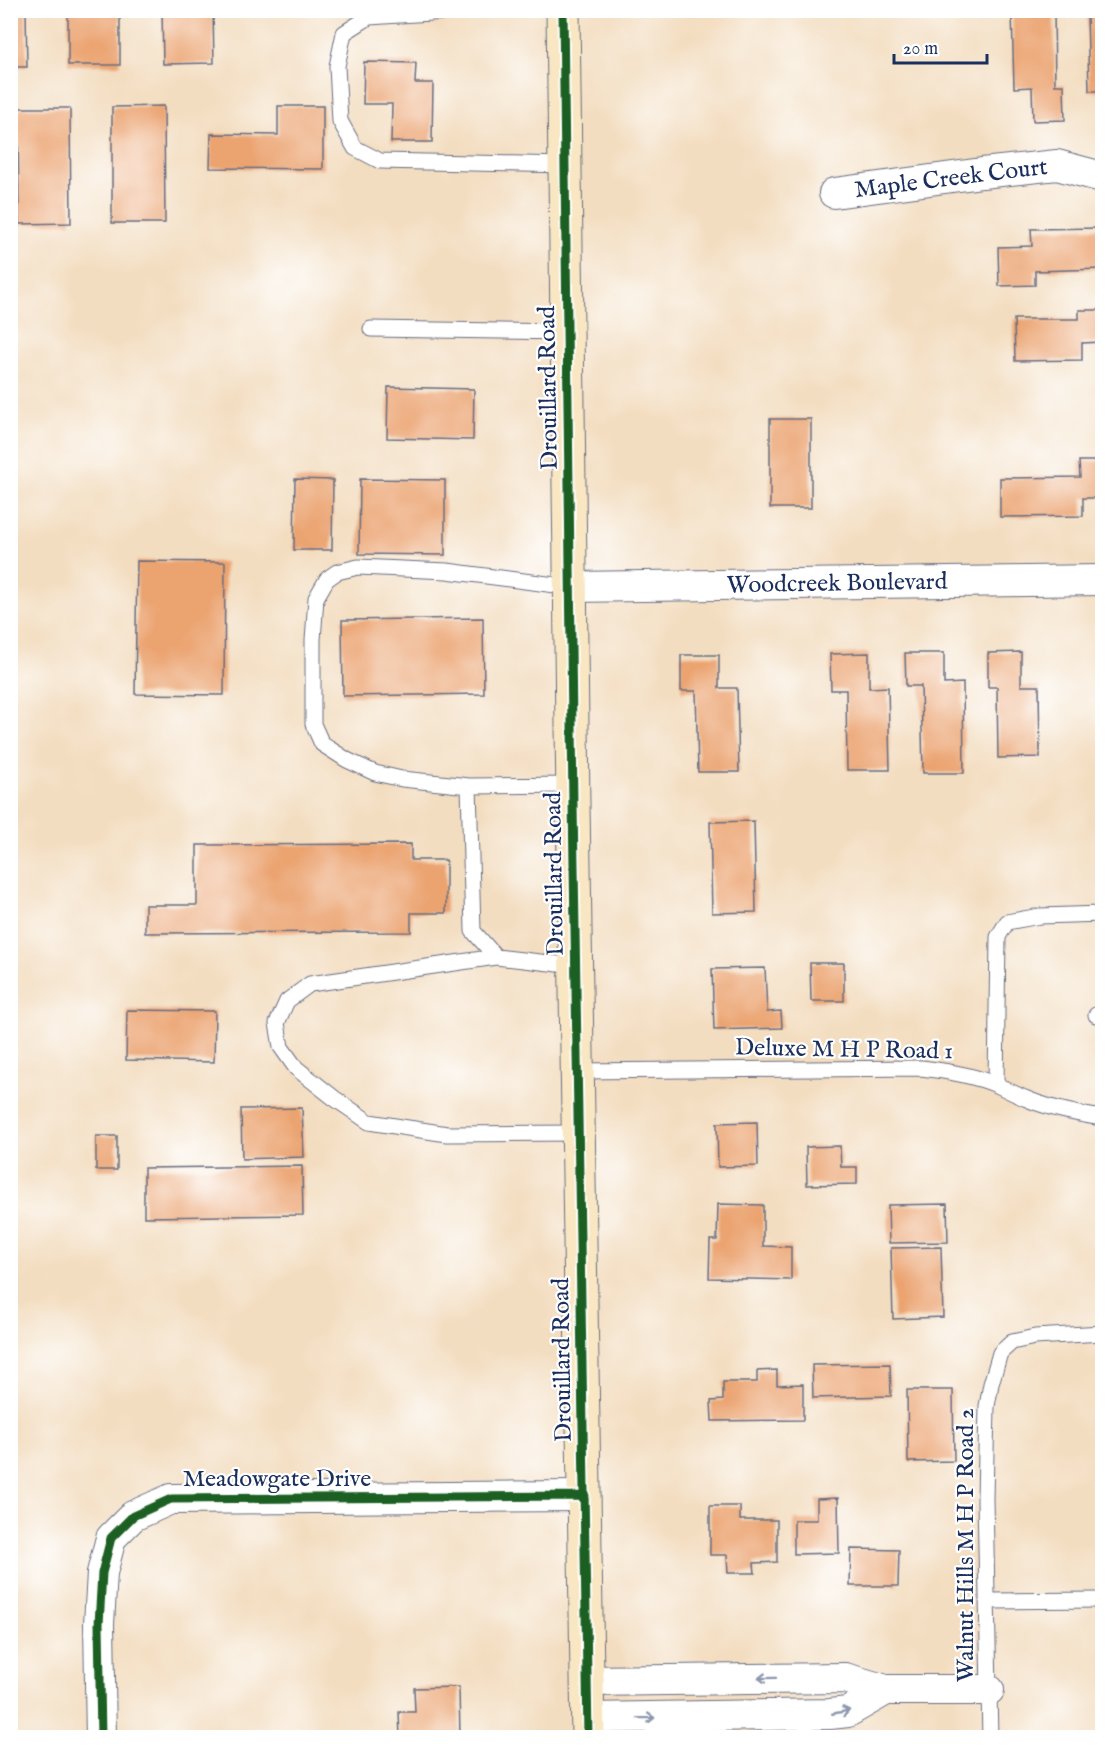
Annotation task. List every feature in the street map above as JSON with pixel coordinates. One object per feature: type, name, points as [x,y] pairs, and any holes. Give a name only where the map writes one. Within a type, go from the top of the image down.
[{"type":"street","name":"Drouillard Road","points":[[563,10],[588,1728]]},
{"type":"street","name":"Maple Creek Court","points":[[834,194],[982,173],[1058,165],[1102,177]]},
{"type":"street","name":"Woodcreek Boulevard","points":[[571,587],[1102,580]]},
{"type":"street","name":"Meadowgate Drive","points":[[101,1737],[99,1624],[102,1573],[111,1538],[133,1516],[171,1499],[585,1496]]},
{"type":"street","points":[[587,1681],[845,1678],[886,1690],[989,1690]]},
{"type":"street","points":[[588,1728],[848,1712],[886,1690]]},
{"type":"lane","points":[[477,10],[369,17],[344,33],[337,66],[340,122],[355,148],[380,161],[566,165]]},
{"type":"lane","points":[[371,329],[568,332]]},
{"type":"lane","points":[[571,587],[447,571],[358,567],[337,572],[327,579],[316,598],[313,640],[313,723],[321,744],[375,773],[402,779],[469,786],[573,785]]},
{"type":"lane","points":[[469,786],[473,931],[496,957]]},
{"type":"lane","points":[[996,1085],[998,937],[1007,922],[1021,918],[1102,914]]},
{"type":"lane","points":[[576,966],[496,957],[310,984],[286,1001],[277,1023],[281,1047],[296,1068],[369,1122],[447,1134],[579,1134]]},
{"type":"lane","name":"Deluxe M H P Road 1","points":[[578,1071],[921,1068],[969,1075],[1026,1099],[1071,1113],[1102,1118]]},
{"type":"lane","name":"Walnut Hills M H P Road 2","points":[[990,1737],[985,1499],[987,1406],[991,1384],[1000,1353],[1012,1342],[1046,1336],[1102,1333]]},
{"type":"lane","points":[[987,1601],[1102,1600]]},
{"type":"building","points":[[10,10],[26,10],[27,67],[10,67]]},
{"type":"building","points":[[68,10],[120,10],[120,65],[68,65]]},
{"type":"building","points":[[162,10],[213,10],[214,63],[163,64]]},
{"type":"building","points":[[1054,10],[1055,85],[1064,85],[1065,120],[1033,121],[1032,87],[1014,88],[1012,11]]},
{"type":"building","points":[[1102,14],[1102,91],[1089,91],[1087,15]]},
{"type":"building","points":[[364,62],[416,63],[415,83],[433,83],[432,142],[391,142],[392,104],[363,104]]},
{"type":"building","points":[[164,106],[165,223],[112,223],[112,107]]},
{"type":"building","points":[[278,106],[323,106],[323,169],[210,168],[211,134],[278,135]]},
{"type":"building","points":[[18,108],[70,108],[71,223],[19,224]]},
{"type":"building","points":[[1102,228],[1102,269],[1035,271],[1035,285],[999,286],[998,247],[1032,246],[1031,229]]},
{"type":"building","points":[[1079,310],[1102,310],[1102,342],[1082,343],[1082,360],[1015,361],[1014,319],[1079,319]]},
{"type":"building","points":[[388,387],[474,389],[473,440],[387,438]]},
{"type":"building","points":[[770,419],[811,419],[811,508],[770,508]]},
{"type":"building","points":[[1079,461],[1102,461],[1102,498],[1083,498],[1083,516],[1000,517],[1000,478],[1080,477]]},
{"type":"building","points":[[295,479],[333,480],[332,550],[294,550]]},
{"type":"building","points":[[360,479],[445,480],[445,555],[359,554]]},
{"type":"building","points":[[137,561],[225,562],[224,695],[135,694]]},
{"type":"building","points":[[483,618],[484,694],[343,696],[342,620]]},
{"type":"building","points":[[1021,652],[1021,686],[1039,686],[1040,757],[998,758],[997,687],[988,687],[988,653]]},
{"type":"building","points":[[869,653],[869,688],[888,687],[890,770],[847,770],[846,690],[831,690],[830,654]]},
{"type":"building","points":[[905,653],[944,653],[944,684],[963,683],[964,773],[923,773],[921,686],[906,686]]},
{"type":"building","points":[[681,655],[719,655],[719,688],[737,688],[739,772],[698,772],[696,691],[681,691]]},
{"type":"building","points":[[754,821],[756,912],[712,913],[710,822]]},
{"type":"building","points":[[411,844],[411,860],[446,860],[446,913],[411,913],[411,932],[145,933],[145,905],[197,905],[197,845]]},
{"type":"building","points":[[810,963],[844,963],[844,1001],[811,1001]]},
{"type":"building","points":[[765,968],[767,1012],[781,1011],[782,1028],[714,1030],[712,969]]},
{"type":"building","points":[[127,1010],[215,1011],[214,1062],[126,1060]]},
{"type":"building","points":[[302,1108],[304,1157],[242,1159],[241,1109]]},
{"type":"building","points":[[757,1122],[758,1166],[718,1167],[717,1123]]},
{"type":"building","points":[[96,1136],[117,1136],[117,1170],[96,1170]]},
{"type":"building","points":[[840,1146],[841,1167],[857,1167],[857,1184],[807,1185],[806,1147]]},
{"type":"building","points":[[302,1166],[303,1215],[144,1217],[144,1168]]},
{"type":"building","points":[[718,1204],[763,1205],[763,1246],[791,1247],[791,1280],[709,1278],[710,1240],[717,1240]]},
{"type":"building","points":[[947,1204],[948,1242],[889,1243],[888,1205]]},
{"type":"building","points":[[941,1247],[943,1317],[893,1319],[891,1248]]},
{"type":"building","points":[[890,1364],[891,1396],[813,1398],[812,1365]]},
{"type":"building","points":[[777,1370],[777,1385],[803,1384],[803,1420],[712,1421],[711,1401],[723,1400],[723,1382],[757,1382],[757,1371]]},
{"type":"building","points":[[907,1390],[953,1390],[954,1461],[908,1462]]},
{"type":"building","points":[[838,1498],[839,1553],[794,1554],[794,1520],[817,1520],[817,1499]]},
{"type":"building","points":[[710,1506],[740,1506],[740,1520],[777,1520],[777,1562],[754,1563],[755,1573],[728,1573],[727,1555],[710,1555]]},
{"type":"building","points":[[851,1549],[899,1550],[898,1586],[850,1586]]},
{"type":"building","points":[[459,1687],[460,1738],[400,1738],[399,1712],[415,1712],[414,1688]]},
{"type":"cycle path","points":[[563,10],[588,1738]]},
{"type":"cycle path","points":[[101,1738],[99,1624],[102,1573],[111,1538],[133,1516],[171,1499],[585,1496]]}]
